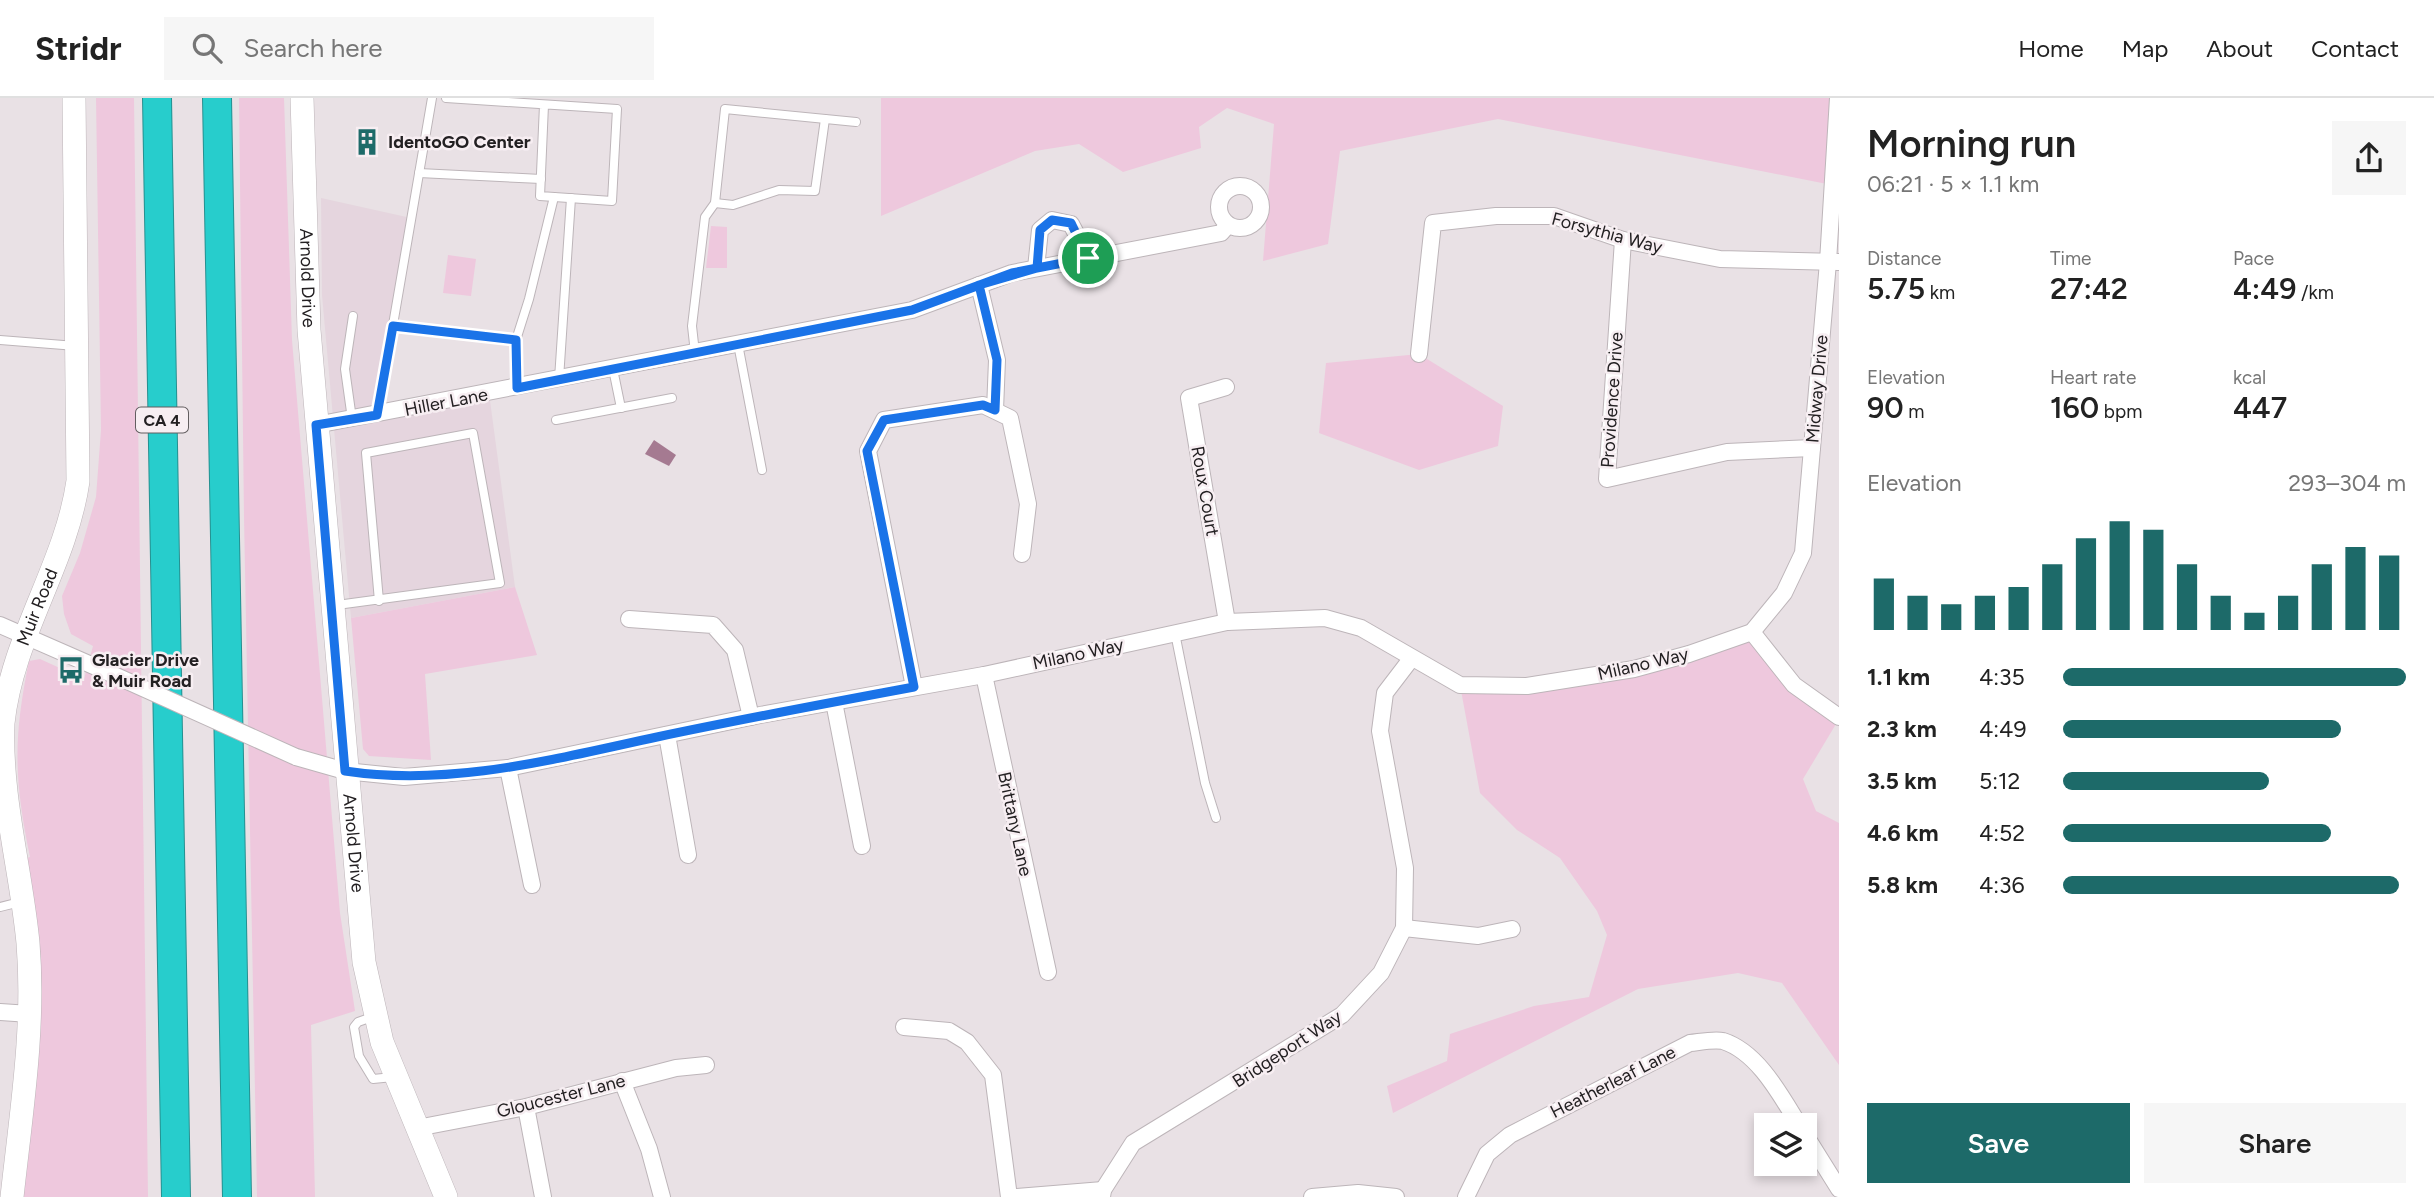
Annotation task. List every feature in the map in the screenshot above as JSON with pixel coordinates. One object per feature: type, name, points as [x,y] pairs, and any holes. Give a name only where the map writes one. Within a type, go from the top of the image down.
[{"type":"highway","name":"CA 4","points":[[157,98],[176,1197]]},
{"type":"highway","points":[[217,98],[237,1197]]},
{"type":"street","name":"Muir Road","points":[[12,1197],[30,1014],[23,901],[1,794],[3,722],[11,679],[25,637],[74,512],[80,452],[74,98]]},
{"type":"street","name":"Arnold Drive","points":[[302,98],[307,299],[316,425],[364,962],[375,1016],[395,1077],[446,1197]]},
{"type":"street","name":"Midway Drive","points":[[1752,632],[1784,593],[1803,553],[1833,262],[1838,98]]},
{"type":"street","name":"Forsythia Way","points":[[1419,354],[1433,223],[1496,216],[1554,216],[1623,240],[1720,260],[1833,262]]},
{"type":"street","points":[[1037,268],[1040,230],[1052,220],[1071,223],[1088,258]]},
{"type":"street","name":"Hiller Lane","points":[[316,425],[912,310],[979,285],[1037,268],[1221,233],[1228,225]]},
{"type":"street","name":"Providence Drive","points":[[1623,240],[1607,479],[1727,452],[1812,448]]},
{"type":"street","points":[[979,285],[997,360],[995,410]]},
{"type":"street","name":"Roux Court","points":[[1226,387],[1189,398],[1227,622]]},
{"type":"street","points":[[914,687],[867,451],[884,420],[983,405],[1010,418],[1028,504],[1022,554]]},
{"type":"street","name":"Milano Way","points":[[0,625],[296,757],[345,771],[433,777],[508,768],[751,717],[984,675],[1227,622],[1325,618],[1361,628],[1460,685],[1527,686],[1634,669],[1689,654],[1752,632]]},
{"type":"street","points":[[629,620],[713,625],[736,650],[751,717]]},
{"type":"street","points":[[1752,632],[1794,685],[1838,714]]},
{"type":"street","name":"Bridgeport Way","points":[[1103,1193],[1133,1143],[1342,1015],[1381,973],[1404,928],[1405,869],[1380,731],[1385,693],[1411,659]]},
{"type":"street","name":"Brittany Lane","points":[[984,675],[1048,972]]},
{"type":"street","points":[[834,702],[862,846]]},
{"type":"street","points":[[667,735],[688,855]]},
{"type":"street","points":[[508,768],[532,885]]},
{"type":"street","points":[[1404,928],[1478,936],[1512,929]]},
{"type":"street","points":[[0,1012],[30,1014]]},
{"type":"street","points":[[904,1027],[949,1031],[967,1042],[993,1075],[1009,1197]]},
{"type":"street","name":"Heatherleaf Lane","points":[[1466,1197],[1487,1154],[1510,1135],[1690,1043],[1722,1041],[1744,1054],[1780,1094],[1792,1113]]},
{"type":"street","name":"Gloucester Lane","points":[[417,1128],[526,1107],[676,1068],[706,1065]]},
{"type":"street","points":[[622,1081],[649,1149],[662,1197]]},
{"type":"street","points":[[526,1107],[543,1197]]},
{"type":"street","points":[[1817,1154],[1839,1189]]},
{"type":"street","points":[[1017,1197],[1103,1193]]},
{"type":"street","points":[[1312,1197],[1358,1193],[1396,1197]]},
{"type":"lane","points":[[377,415],[432,98]]},
{"type":"lane","points":[[446,98],[544,104],[617,109],[612,201],[540,196],[544,104]]},
{"type":"lane","points":[[695,353],[692,326],[705,217],[715,203],[725,109],[856,122]]},
{"type":"lane","points":[[715,203],[733,205],[779,190],[815,191],[825,119]]},
{"type":"lane","points":[[419,173],[541,179]]},
{"type":"lane","points":[[517,388],[516,340],[530,299],[554,197]]},
{"type":"lane","points":[[559,379],[571,198]]},
{"type":"lane","points":[[352,419],[345,369],[353,316]]},
{"type":"lane","points":[[393,326],[516,340]]},
{"type":"lane","points":[[0,340],[79,346]]},
{"type":"lane","points":[[738,344],[762,470]]},
{"type":"lane","points":[[613,369],[621,408]]},
{"type":"lane","points":[[556,421],[672,398]]},
{"type":"lane","points":[[332,605],[379,601],[500,583],[473,433],[366,453],[379,601]]},
{"type":"lane","points":[[1175,633],[1205,783],[1216,818]]},
{"type":"lane","points":[[0,907],[23,901]]},
{"type":"shaded area","points":[[96,98],[134,98],[148,1197],[12,1197],[22,1106],[15,861],[30,857],[18,781],[20,714],[29,661],[40,659],[84,679],[93,646],[71,634],[64,614],[62,596],[80,553],[96,497],[101,430]]},
{"type":"shaded area","points":[[239,98],[284,98],[292,340],[340,913],[355,1011],[311,1025],[315,1197],[257,1197]]},
{"type":"shaded area","points":[[881,98],[1838,98],[1832,185],[1498,119],[1340,151],[1328,244],[1263,261],[1274,124],[1227,108],[1199,127],[1201,148],[1123,172],[1079,144],[1035,151],[881,216]]},
{"type":"shaded area","points":[[321,198],[411,218],[377,415],[489,393],[515,587],[351,618],[322,295]]},
{"type":"shaded area","points":[[711,226],[727,227],[727,268],[706,268]]},
{"type":"shaded area","points":[[448,255],[476,259],[471,296],[443,293]]},
{"type":"shaded area","points":[[1419,354],[1503,406],[1498,446],[1419,470],[1319,433],[1326,363]]},
{"type":"shaded area","points":[[654,440],[676,455],[669,466],[645,454]]},
{"type":"shaded area","points":[[515,587],[537,655],[425,674],[431,760],[369,756],[363,749],[351,618]]},
{"type":"shaded area","points":[[1752,632],[1839,719],[1803,779],[1816,811],[1839,823],[1839,1065],[1782,983],[1738,973],[1638,989],[1393,1113],[1387,1086],[1447,1061],[1450,1034],[1534,1006],[1589,997],[1607,935],[1597,911],[1560,858],[1517,830],[1480,793],[1460,685],[1634,669]]},
{"type":"place","name":"IdentoGO Center","points":[[367,142]]},
{"type":"place","name":"Glacier Drive & Muir Road","points":[[71,670]]},
{"type":"route","points":[[1088,258],[1012,273],[979,285],[912,310],[517,388],[516,340],[393,326],[377,415],[316,425],[345,771],[433,777],[508,768],[760,715],[914,687],[867,451],[884,420],[983,405],[995,410],[997,360],[979,285],[1012,273],[1037,268],[1040,230],[1045,224],[1052,220],[1071,223],[1088,258]]}]
